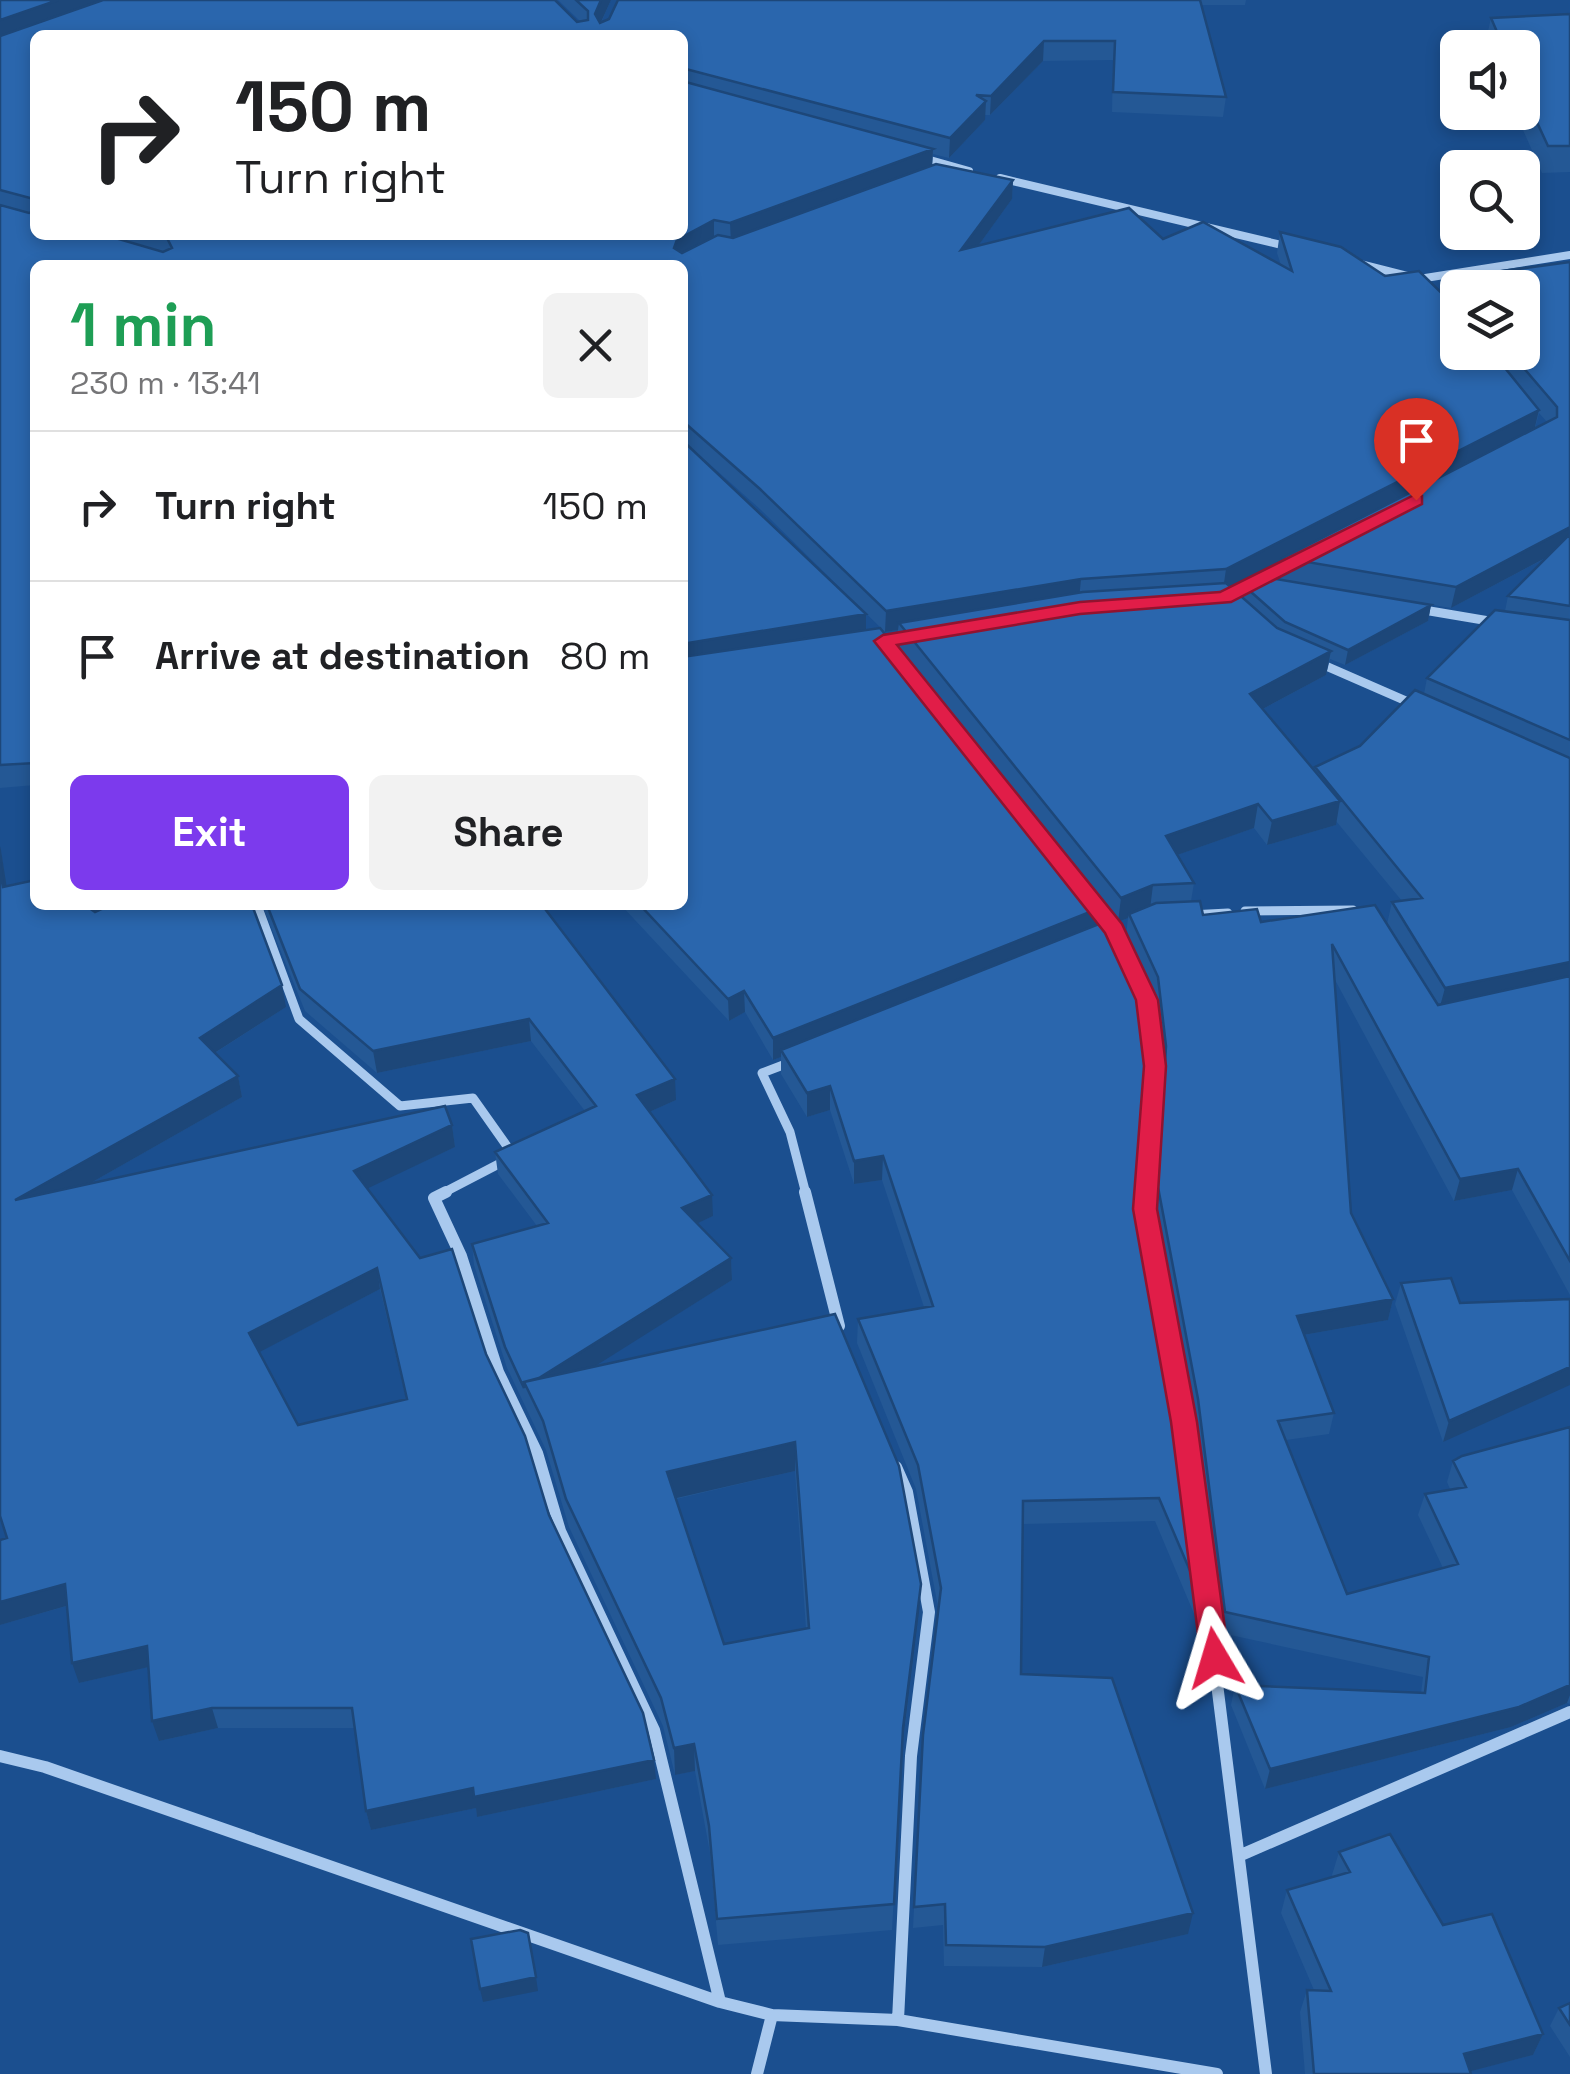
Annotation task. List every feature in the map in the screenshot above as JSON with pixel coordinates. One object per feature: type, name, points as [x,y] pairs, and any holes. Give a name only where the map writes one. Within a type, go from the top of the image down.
[{"type":"street","points":[[920,158],[976,172]]},
{"type":"street","points":[[940,174],[957,168]]},
{"type":"street","points":[[994,177],[1292,248]]},
{"type":"street","points":[[1348,261],[1419,280],[1570,255]]},
{"type":"street","points":[[1419,280],[1426,287]]},
{"type":"street","points":[[1206,599],[1224,598],[1306,556]]},
{"type":"street","points":[[1254,582],[1271,585]]},
{"type":"street","points":[[1224,598],[1238,610]]},
{"type":"street","points":[[1412,608],[1509,624]]},
{"type":"street","points":[[1314,660],[1418,706]]},
{"type":"street","points":[[1170,916],[1288,909],[1370,911]]},
{"type":"street","points":[[259,910],[300,1019],[400,1106],[473,1098],[514,1156],[434,1198],[461,1256],[498,1372],[536,1453],[560,1531],[654,1730],[720,2002]]},
{"type":"street","points":[[1130,964],[1147,1000],[1155,1066],[1145,1209],[1184,1422],[1266,2074]]},
{"type":"street","points":[[800,1059],[762,1073],[784,1107],[825,1289],[847,1344]]},
{"type":"street","points":[[892,1455],[906,1492],[929,1612],[911,1756],[898,2020]]},
{"type":"street","points":[[1241,1855],[1570,1712]]},
{"type":"street","points":[[0,1756],[64,1773],[720,2002],[772,2016],[898,2020],[1217,2074]]},
{"type":"street","points":[[758,2074],[772,2016]]},
{"type":"building","points":[[0,0],[58,0],[0,20]]},
{"type":"building","points":[[103,0],[555,0],[577,22],[588,20],[588,11],[576,0],[601,0],[595,14],[600,23],[609,19],[618,0],[1200,0],[1226,97],[1113,92],[1115,41],[1044,41],[991,96],[976,95],[986,101],[950,138],[688,70],[688,30],[30,30],[30,198],[0,190],[0,36]]},
{"type":"building","points":[[1570,14],[1570,146],[1548,146],[1540,129],[1540,30],[1496,30],[1491,18]]},
{"type":"building","points":[[688,83],[933,149],[730,223],[714,220],[688,234]]},
{"type":"building","points":[[936,164],[1013,180],[961,250],[1129,208],[1163,239],[1203,222],[1292,271],[1280,232],[1341,247],[1385,276],[1419,271],[1440,291],[1440,370],[1507,370],[1539,410],[1226,569],[1081,579],[886,611],[760,489],[688,426],[688,260],[30,260],[30,763],[0,765],[0,205],[30,212],[30,240],[122,240],[163,252],[172,248],[168,240],[677,240],[674,248],[682,253],[718,235],[733,238]]},
{"type":"building","points":[[1570,262],[1570,527],[1456,587],[1283,558],[1557,417],[1557,407],[1525,370],[1540,370],[1540,270],[1510,270]]},
{"type":"building","points":[[688,446],[866,614],[688,643]]},
{"type":"building","points":[[1570,534],[1570,606],[1508,596]]},
{"type":"building","points":[[1258,576],[1431,605],[1348,650],[1285,622],[1242,584]]},
{"type":"building","points":[[1226,583],[1277,628],[1331,651],[1250,694],[1340,801],[1272,821],[1258,804],[1166,836],[1194,883],[1153,885],[1121,898],[899,623],[1083,592]]},
{"type":"building","points":[[1495,610],[1570,620],[1570,740],[1427,678]]},
{"type":"building","points":[[880,628],[1105,906],[773,1038],[744,991],[728,999],[645,910],[688,910],[688,656]]},
{"type":"building","points":[[1415,690],[1570,758],[1570,962],[1445,988],[1392,902],[1422,898],[1315,767],[1360,746]]},
{"type":"building","points":[[0,863],[3,887],[30,881],[30,910],[254,910],[282,985],[200,1038],[238,1076],[15,1200],[445,1106],[452,1125],[354,1171],[420,1258],[452,1249],[486,1354],[525,1436],[549,1515],[643,1713],[654,1760],[474,1797],[473,1788],[366,1811],[352,1708],[212,1708],[152,1721],[147,1646],[72,1663],[65,1584],[0,1602],[0,1540],[7,1538],[0,1516]],"holes":[[[377,1268],[407,1399],[298,1425],[249,1333]]]},
{"type":"building","points":[[1200,901],[1203,915],[1257,909],[1261,922],[1375,905],[1438,1005],[1570,976],[1570,1261],[1518,1169],[1460,1179],[1332,944],[1351,1213],[1393,1299],[1297,1316],[1334,1413],[1278,1421],[1347,1594],[1458,1564],[1425,1494],[1466,1487],[1453,1461],[1570,1427],[1570,1685],[1519,1707],[1270,1769],[1235,1685],[1425,1693],[1429,1657],[1225,1612],[1198,1399],[1158,1187],[1166,1046],[1158,977],[1129,914],[1156,903]]},
{"type":"building","points":[[269,910],[546,910],[675,1079],[637,1095],[712,1195],[682,1208],[731,1258],[539,1378],[524,1382],[524,1388],[505,1347],[472,1244],[548,1223],[495,1152],[596,1106],[529,1019],[373,1051],[300,989]]},
{"type":"building","points":[[1114,918],[1142,978],[1150,1043],[1139,1186],[1178,1399],[1205,1606],[1159,1498],[1023,1501],[1021,1674],[1112,1678],[1193,1913],[1045,1947],[946,1945],[945,1904],[914,1907],[923,1735],[941,1588],[918,1465],[858,1319],[933,1306],[883,1156],[854,1161],[830,1086],[807,1093],[781,1050]]},
{"type":"building","points":[[1451,1278],[1460,1303],[1570,1299],[1570,1367],[1449,1421],[1401,1283]]},
{"type":"building","points":[[835,1314],[899,1466],[921,1584],[903,1728],[894,1904],[717,1919],[709,1826],[694,1744],[674,1748],[661,1698],[566,1499],[543,1421],[524,1382]],"holes":[[[795,1442],[809,1628],[724,1644],[667,1472]]]},
{"type":"building","points":[[1390,1834],[1443,1925],[1492,1914],[1543,2034],[1464,2054],[1471,2074],[1314,2074],[1307,1990],[1331,1991],[1287,1890],[1350,1872],[1339,1852]]},
{"type":"building","points":[[520,1930],[528,1933],[536,1977],[480,1989],[471,1939]]},
{"type":"building","points":[[1570,2003],[1570,2025],[1559,2008]]},
{"type":"route","points":[[1215,1658],[1184,1422],[1145,1209],[1155,1066],[1147,1000],[1114,930],[883,641],[1080,608],[1224,598],[1416,500]]}]
